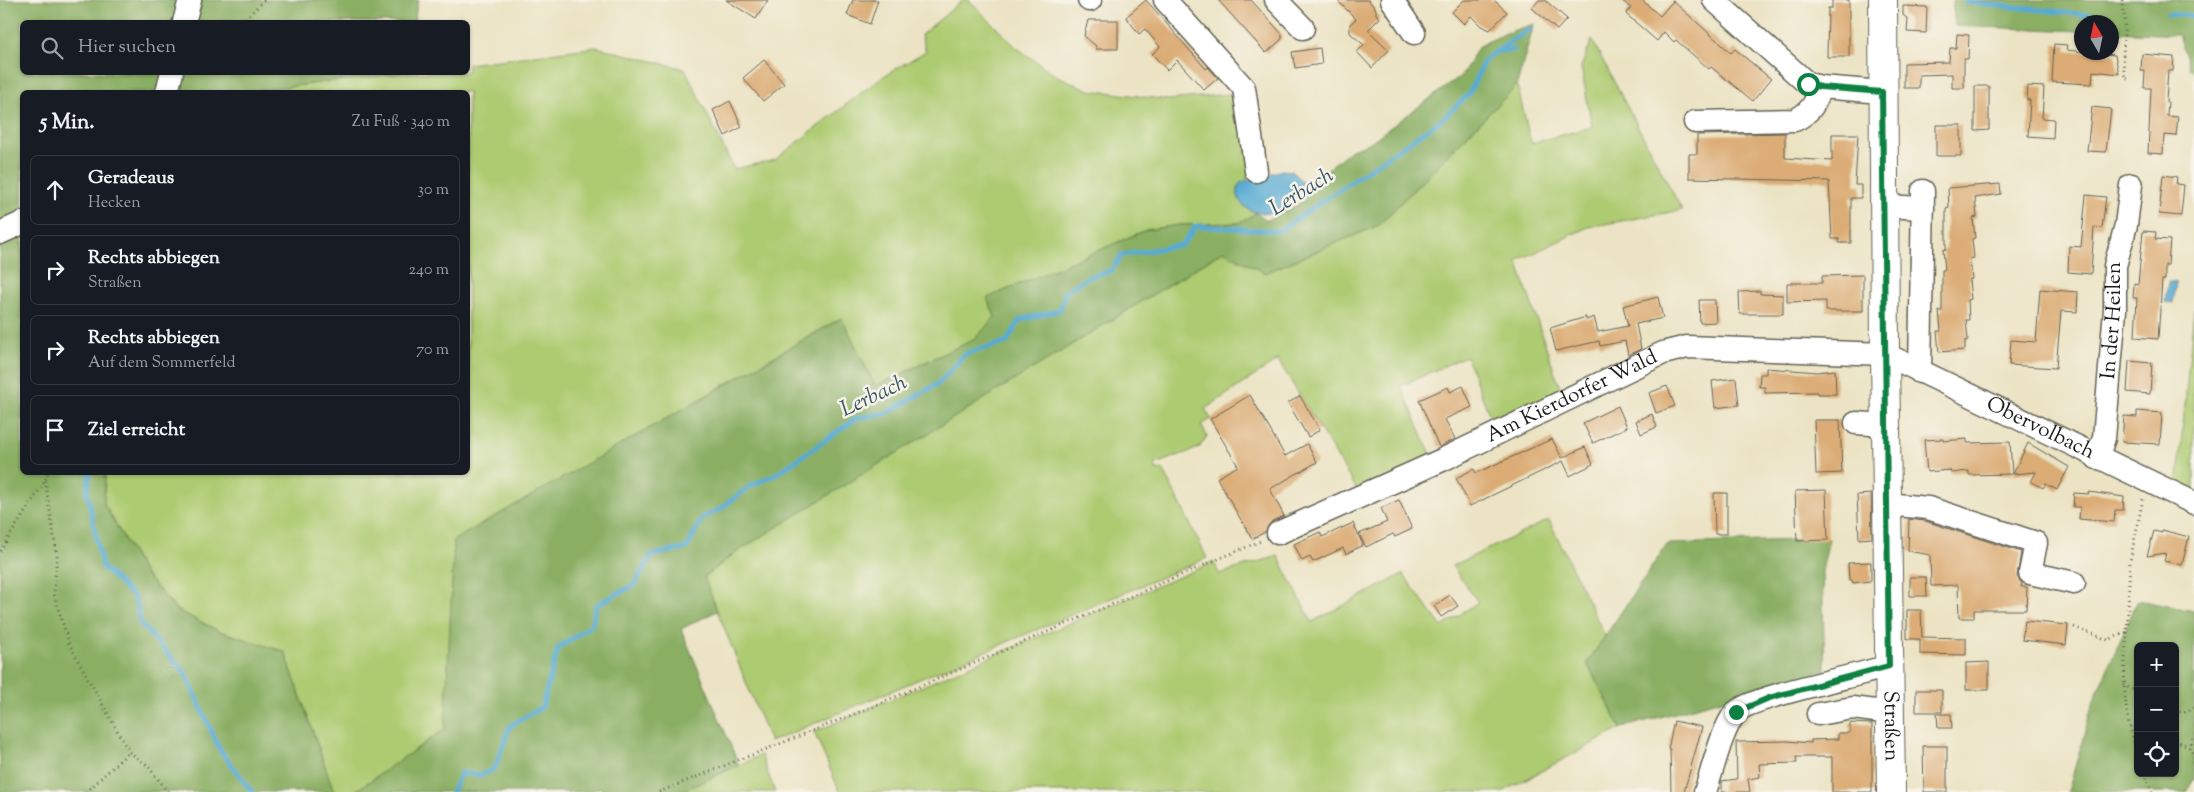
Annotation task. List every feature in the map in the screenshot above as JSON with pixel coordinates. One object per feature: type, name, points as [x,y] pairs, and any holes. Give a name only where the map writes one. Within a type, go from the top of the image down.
[{"type":"main road","name":"Straßen","points":[[1883,0],[1882,92],[1891,792]]},
{"type":"street","points":[[185,20],[190,0]]},
{"type":"street","points":[[1165,0],[1244,88],[1256,171]]},
{"type":"street","points":[[1276,0],[1303,28]]},
{"type":"street","points":[[1392,0],[1414,33]]},
{"type":"street","points":[[1714,0],[1808,84],[1821,87],[1882,92]]},
{"type":"street","points":[[168,90],[171,75]]},
{"type":"street","points":[[1695,122],[1794,120],[1806,114],[1817,100],[1821,87]]},
{"type":"street","name":"In der Heilen","points":[[2097,458],[2104,438],[2105,324],[2115,266],[2126,225],[2131,185]]},
{"type":"street","points":[[1884,206],[1923,199],[1920,372]]},
{"type":"street","points":[[0,233],[20,223]]},
{"type":"street","name":"Am Kierdorfer Wald","points":[[1278,533],[1442,460],[1663,353],[1687,347],[1885,354]]},
{"type":"street","name":"Obervolbach","points":[[1885,354],[2097,458],[2194,503]]},
{"type":"street","points":[[1856,423],[1886,425]]},
{"type":"street","points":[[1887,504],[1928,508],[2036,543],[2030,573],[2074,583]]},
{"type":"street","points":[[1705,792],[1728,727],[1736,712],[1769,698],[1889,666]]},
{"type":"street","points":[[1818,714],[1853,708],[1890,713]]},
{"type":"path","points":[[244,20],[264,0]]},
{"type":"path","points":[[2122,0],[2124,16],[2122,64],[2125,78],[2130,80]]},
{"type":"path","points":[[0,552],[47,475]]},
{"type":"path","points":[[45,481],[57,555],[54,594],[68,644],[129,752],[147,765],[168,792]]},
{"type":"path","points":[[2134,743],[2129,730],[2123,685],[2130,561],[2146,481]]},
{"type":"path","points":[[659,792],[862,711],[1278,533]]},
{"type":"path","points":[[2074,627],[2108,640],[2127,632]]},
{"type":"path","points":[[2123,685],[2134,691]]},
{"type":"path","points":[[2179,711],[2184,713],[2194,708]]},
{"type":"path","points":[[2194,735],[2190,747],[2194,757]]},
{"type":"path","points":[[2179,742],[2190,747]]},
{"type":"path","points":[[86,792],[129,752]]},
{"type":"path","points":[[2146,777],[2152,792]]},
{"type":"green space","points":[[0,0],[418,0],[414,20],[20,20],[20,75],[384,75],[261,90],[20,90],[20,475],[105,475],[104,504],[144,573],[176,610],[219,631],[285,652],[334,792],[0,792]]},
{"type":"green space","points":[[963,0],[969,0],[1017,48],[1055,75],[1089,90],[1169,100],[1239,93],[1250,171],[1246,180],[1248,209],[1256,213],[1239,223],[1179,225],[1146,230],[988,298],[995,317],[975,339],[875,386],[841,318],[455,540],[445,729],[354,792],[334,792],[285,652],[219,631],[177,610],[144,573],[104,504],[105,475],[470,475],[470,90],[261,90],[384,75],[470,75],[470,64],[596,47],[685,69],[734,169],[775,160],[879,79],[926,51],[921,35]]},
{"type":"green space","points":[[1952,0],[2194,0],[2194,72],[2190,69],[2179,35],[2119,32],[2119,15],[2074,15],[2074,31],[1955,26]]},
{"type":"green space","points":[[1534,24],[1517,85],[1379,225],[1265,273],[1223,251],[735,553],[704,577],[717,611],[681,629],[739,765],[680,792],[602,792],[600,787],[590,792],[354,792],[445,729],[454,540],[842,318],[875,386],[975,339],[995,317],[987,298],[1146,230],[1179,225],[1239,223],[1256,213],[1267,220],[1301,203],[1302,190],[1352,149],[1369,143],[1462,75],[1479,46],[1506,33]]},
{"type":"green space","points":[[1592,40],[1682,210],[1588,227],[1517,261],[1562,394],[1494,427],[1466,356],[1401,386],[1432,457],[1359,493],[1278,360],[1205,409],[1211,419],[1201,425],[1207,436],[1199,448],[1155,464],[1157,471],[1163,469],[1207,558],[770,742],[704,578],[735,553],[1223,251],[1265,273],[1379,225],[1517,85],[1531,143],[1592,127],[1581,67]]},
{"type":"green space","points":[[2194,310],[2194,496],[2177,487]]},
{"type":"green space","points":[[1549,520],[1605,636],[1587,664],[1622,728],[1502,792],[840,792],[814,732],[1214,562],[1219,574],[1278,556],[1312,622],[1403,574],[1442,627],[1478,602],[1452,566]]},
{"type":"green space","points":[[1829,539],[1822,571],[1825,671],[1621,728],[1587,663],[1667,544]]},
{"type":"green space","points":[[2138,600],[2194,611],[2194,779],[2186,792],[2068,792],[2093,702]]},
{"type":"green space","points":[[761,755],[775,792],[680,792]]},
{"type":"water","points":[[1282,170],[1292,171],[1303,183],[1298,197],[1289,207],[1277,212],[1264,213],[1252,211],[1242,205],[1238,195],[1240,183]]},
{"type":"water","points":[[2168,282],[2176,283],[2173,303],[2165,302]]},
{"type":"building","points":[[726,0],[768,0],[756,19]]},
{"type":"building","points":[[853,0],[878,0],[870,24],[847,15]]},
{"type":"building","points":[[1146,0],[1206,69],[1208,67],[1218,78],[1204,90],[1177,60],[1167,70],[1152,54],[1160,47],[1145,29],[1139,34],[1126,17]]},
{"type":"building","points":[[1218,0],[1251,0],[1282,34],[1282,39],[1266,53]]},
{"type":"building","points":[[1337,0],[1368,0],[1376,9],[1376,14],[1380,18],[1368,30],[1389,50],[1372,68],[1357,52],[1364,45],[1350,33],[1350,24],[1356,19]]},
{"type":"building","points":[[1464,0],[1494,0],[1507,12],[1490,30],[1481,26],[1471,16],[1464,24],[1452,12]]},
{"type":"building","points":[[1539,0],[1545,0],[1567,19],[1557,30],[1532,8]]},
{"type":"building","points":[[1621,0],[1642,0],[1660,16],[1673,1],[1731,53],[1735,49],[1771,79],[1753,101],[1711,67],[1709,69],[1676,40],[1674,42],[1664,32],[1657,41],[1626,14],[1631,8]]},
{"type":"building","points":[[1832,0],[1849,0],[1849,57],[1827,57],[1828,8],[1832,8]]},
{"type":"building","points":[[1903,6],[1927,7],[1926,33],[1907,32],[1908,19],[1903,15]]},
{"type":"building","points":[[1088,20],[1118,20],[1118,49],[1096,49],[1096,46],[1084,36]]},
{"type":"building","points":[[1957,34],[1969,35],[1968,59],[1964,59],[1964,88],[1952,88],[1952,74],[1919,75],[1919,88],[1904,88],[1904,63],[1949,62],[1950,48],[1956,48]]},
{"type":"building","points":[[2054,44],[2067,45],[2066,50],[2074,51],[2074,60],[2116,60],[2119,74],[2093,71],[2092,84],[2052,82]]},
{"type":"building","points":[[1320,48],[1322,64],[1295,68],[1292,52]]},
{"type":"building","points":[[2142,54],[2174,57],[2173,71],[2168,71],[2166,102],[2168,102],[2167,116],[2178,117],[2176,136],[2164,135],[2163,154],[2148,153],[2151,88],[2144,88],[2145,71],[2141,71]]},
{"type":"building","points":[[764,60],[784,84],[763,101],[743,78]]},
{"type":"building","points":[[1975,86],[1989,86],[1989,130],[1975,131]]},
{"type":"building","points":[[2028,86],[2044,87],[2042,118],[2054,119],[2053,138],[2028,136],[2030,100],[2027,100]]},
{"type":"building","points":[[730,101],[742,127],[725,136],[713,110]]},
{"type":"building","points":[[2092,107],[2111,109],[2106,152],[2087,151]]},
{"type":"building","points":[[1936,125],[1961,125],[1961,156],[1936,156]]},
{"type":"building","points":[[1785,133],[1785,158],[1832,161],[1832,134],[1858,134],[1855,185],[1861,185],[1861,198],[1851,198],[1851,243],[1839,243],[1839,239],[1832,239],[1829,181],[1689,178],[1689,154],[1697,154],[1697,135]]},
{"type":"building","points":[[2163,175],[2177,177],[2176,184],[2184,185],[2181,216],[2159,214]]},
{"type":"building","points":[[2000,184],[2001,194],[1975,198],[1977,217],[1973,218],[1975,238],[1972,239],[1974,258],[1970,259],[1972,279],[1969,280],[1971,299],[1968,300],[1969,320],[1966,320],[1968,340],[1965,341],[1965,350],[1939,352],[1937,331],[1941,331],[1939,311],[1942,311],[1942,270],[1945,270],[1943,250],[1946,249],[1946,209],[1949,208],[1948,188]]},
{"type":"building","points":[[2086,195],[2106,197],[2102,228],[2094,227],[2091,274],[2068,272],[2069,246],[2081,247]]},
{"type":"building","points":[[2143,231],[2156,232],[2155,239],[2170,240],[2168,265],[2165,265],[2165,280],[2162,280],[2158,339],[2135,337],[2137,298],[2133,298],[2134,283],[2138,284]]},
{"type":"building","points":[[1863,275],[1863,311],[1826,311],[1826,301],[1787,302],[1787,283],[1822,283],[1822,276]]},
{"type":"building","points":[[2040,289],[2078,292],[2077,312],[2061,311],[2056,368],[2009,365],[2011,340],[2036,342]]},
{"type":"building","points":[[1760,291],[1760,294],[1783,295],[1783,314],[1740,314],[1739,292]]},
{"type":"building","points":[[1658,297],[1663,318],[1636,324],[1641,349],[1628,355],[1625,341],[1600,346],[1599,341],[1556,351],[1550,328],[1586,317],[1586,320],[1594,317],[1598,332],[1628,326],[1623,306]]},
{"type":"building","points":[[1699,300],[1715,300],[1716,322],[1700,323]]},
{"type":"building","points":[[2129,361],[2152,363],[2150,394],[2127,392]]},
{"type":"building","points":[[1766,368],[1817,372],[1835,370],[1836,394],[1817,394],[1817,392],[1765,393],[1765,387],[1759,387],[1760,374],[1766,374]]},
{"type":"building","points":[[1736,378],[1739,405],[1715,408],[1712,381]]},
{"type":"building","points":[[1463,386],[1472,407],[1445,419],[1455,439],[1439,447],[1419,400],[1448,387],[1450,392]]},
{"type":"building","points":[[1667,386],[1675,406],[1656,413],[1649,393]]},
{"type":"building","points":[[1250,395],[1285,456],[1307,444],[1317,462],[1270,489],[1284,516],[1272,521],[1265,532],[1252,539],[1217,478],[1238,466],[1210,419]]},
{"type":"building","points":[[1300,396],[1320,430],[1308,437],[1288,403]]},
{"type":"building","points":[[1618,406],[1627,427],[1593,443],[1583,423]]},
{"type":"building","points":[[2137,411],[2162,413],[2160,444],[2122,442],[2124,416],[2137,417]]},
{"type":"building","points":[[1652,414],[1657,427],[1641,434],[1636,421]]},
{"type":"building","points":[[1814,420],[1840,420],[1842,473],[1816,474]]},
{"type":"building","points":[[1552,439],[1562,458],[1585,447],[1593,464],[1570,476],[1563,461],[1470,506],[1456,478],[1474,469],[1476,473]]},
{"type":"building","points":[[1943,439],[1943,441],[1967,439],[1967,443],[2010,442],[2012,474],[1969,475],[1969,471],[1951,473],[1950,470],[1927,472],[1924,440]]},
{"type":"building","points":[[2028,443],[2069,467],[2057,490],[2046,484],[2043,488],[2031,482],[2036,472],[2013,474]]},
{"type":"building","points":[[1826,490],[1828,540],[1797,541],[1795,491]]},
{"type":"building","points":[[2089,492],[2124,497],[2123,510],[2115,510],[2114,522],[2079,519],[2080,507],[2073,507],[2074,493],[2089,494]]},
{"type":"building","points":[[1714,493],[1727,493],[1727,534],[1715,534]]},
{"type":"building","points":[[1871,494],[1872,538],[1859,539],[1857,495]]},
{"type":"building","points":[[1399,500],[1412,529],[1395,537],[1393,534],[1366,547],[1359,534],[1387,522],[1381,508]]},
{"type":"building","points":[[1909,519],[1925,521],[2021,552],[2017,577],[2022,583],[2021,587],[2027,587],[2026,610],[1974,610],[1974,618],[1959,618],[1958,585],[1931,586],[1930,555],[1908,551]]},
{"type":"building","points":[[1353,523],[1363,545],[1346,554],[1343,548],[1313,562],[1310,557],[1302,561],[1294,544],[1320,532],[1322,537]]},
{"type":"building","points":[[2162,530],[2189,537],[2182,565],[2164,561],[2166,553],[2147,556],[2154,531],[2162,533]]},
{"type":"building","points":[[1871,562],[1871,581],[1853,583],[1852,580],[1849,580],[1848,563]]},
{"type":"building","points":[[1910,577],[1926,577],[1927,596],[1910,596]]},
{"type":"building","points":[[1450,595],[1458,606],[1441,617],[1434,606]]},
{"type":"building","points":[[1907,610],[1921,610],[1922,637],[1966,638],[1966,655],[1920,654],[1920,639],[1907,639]]},
{"type":"building","points":[[2025,621],[2068,625],[2066,645],[2022,640]]},
{"type":"building","points":[[1989,662],[1989,690],[1966,690],[1966,663]]},
{"type":"building","points":[[1916,690],[1942,690],[1942,712],[1916,712]]},
{"type":"building","points":[[1937,714],[1951,714],[1952,728],[1938,728]]},
{"type":"building","points":[[1674,721],[1702,727],[1684,792],[1671,792],[1670,749],[1668,749]]},
{"type":"building","points":[[1850,723],[1872,724],[1872,792],[1832,792],[1832,757],[1796,757],[1797,763],[1759,764],[1760,777],[1748,779],[1750,792],[1722,792],[1722,781],[1737,779],[1736,742],[1787,741],[1811,743],[1811,740],[1838,739],[1838,733],[1850,733]]},
{"type":"building","points":[[1923,746],[1947,746],[1947,792],[1924,792]]},
{"type":"waterway","points":[[1966,2],[2089,15]]},
{"type":"waterway","points":[[2168,14],[2194,16]]},
{"type":"waterway","name":"Lerbach","points":[[452,792],[461,773],[482,775],[495,768],[510,726],[542,707],[558,648],[592,625],[596,605],[634,585],[652,555],[687,548],[702,518],[720,509],[749,487],[778,473],[857,418],[887,413],[939,383],[965,354],[1007,342],[1020,320],[1060,310],[1065,292],[1088,277],[1111,271],[1122,255],[1182,245],[1196,226],[1279,231],[1441,120],[1469,94],[1485,59],[1530,29]]},
{"type":"waterway","points":[[1497,51],[1514,50]]},
{"type":"waterway","points":[[90,475],[87,491],[102,567],[135,598],[141,624],[185,673],[220,750],[252,792]]},
{"type":"route","points":[[1736,712],[1751,704],[1769,698],[1889,666],[1882,92],[1821,87],[1808,84]]}]
